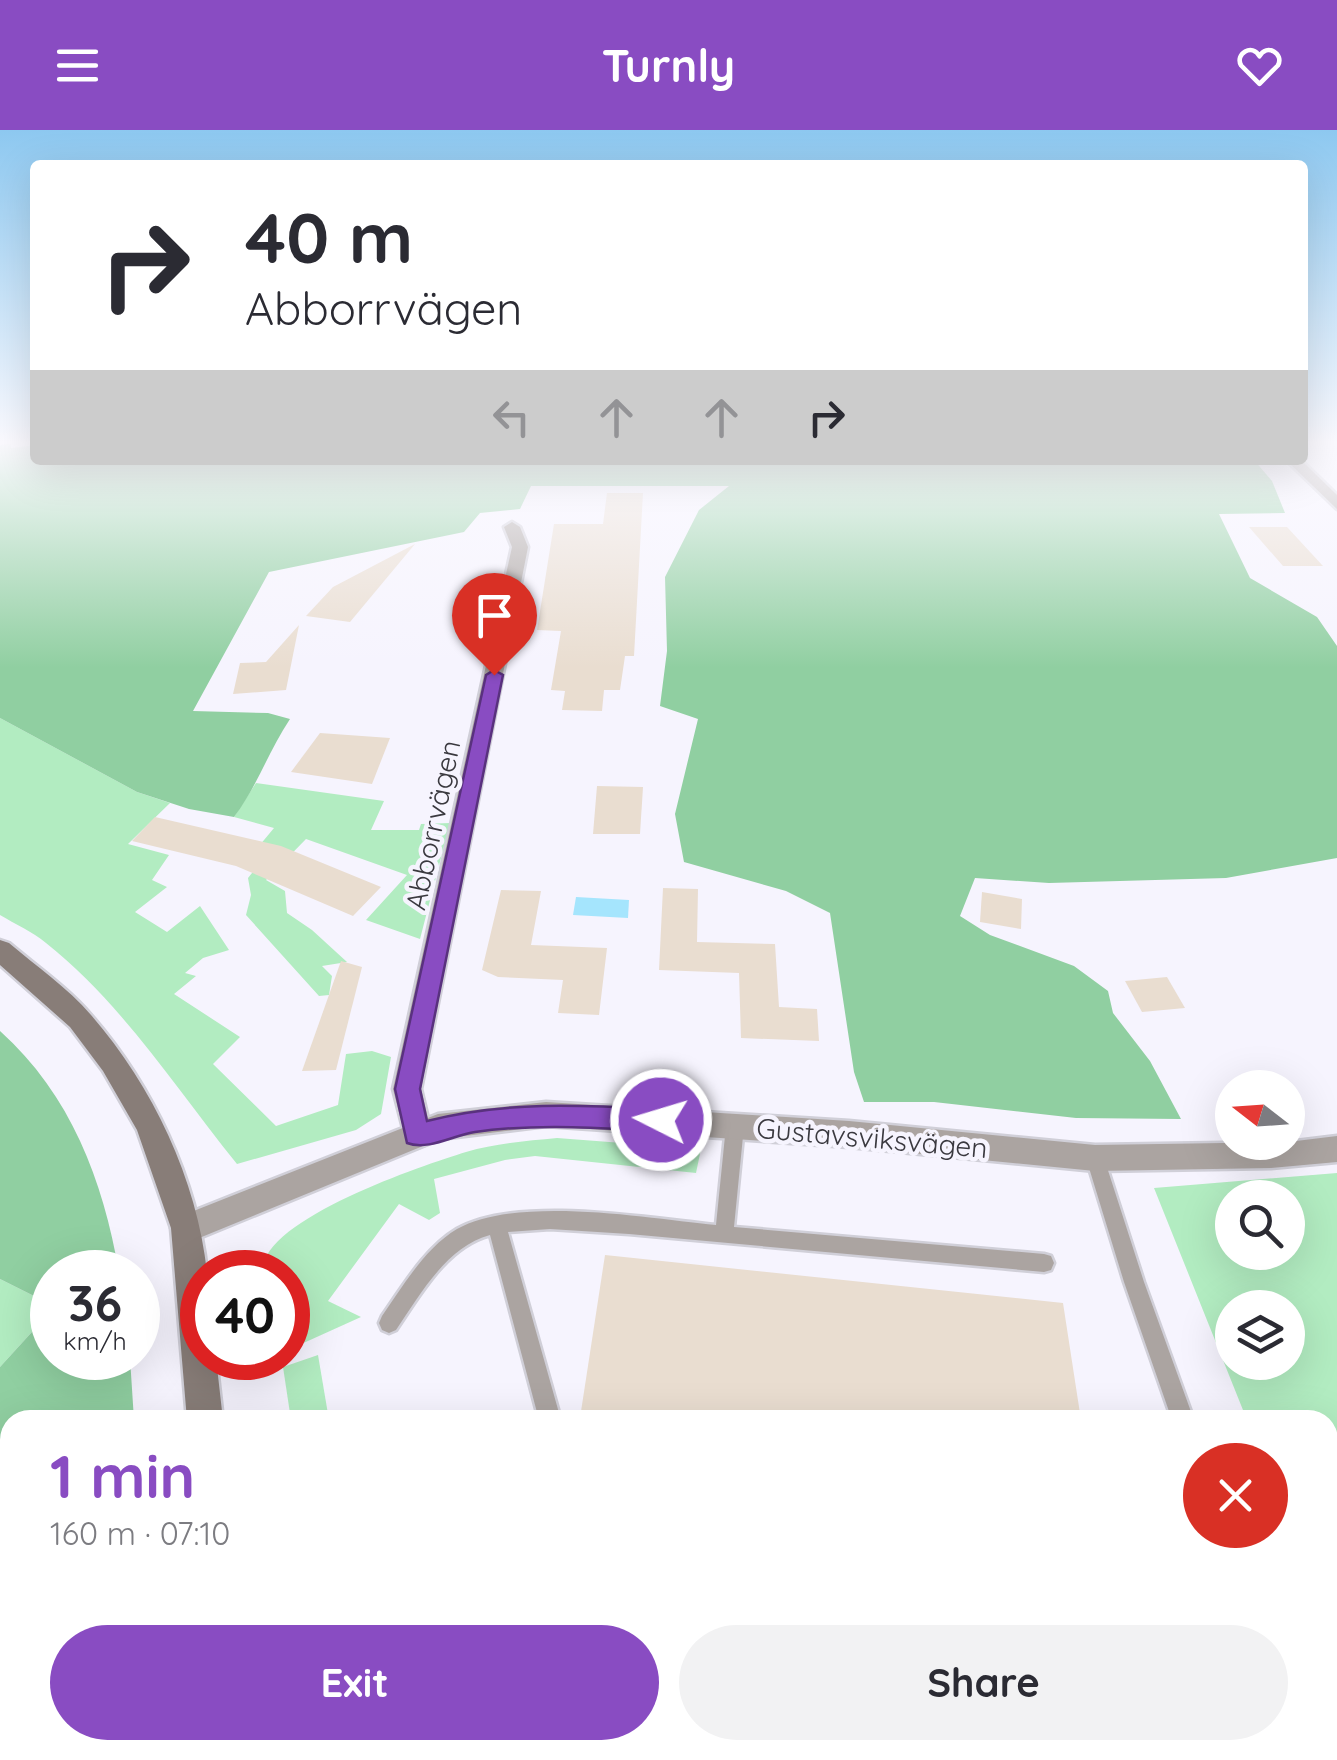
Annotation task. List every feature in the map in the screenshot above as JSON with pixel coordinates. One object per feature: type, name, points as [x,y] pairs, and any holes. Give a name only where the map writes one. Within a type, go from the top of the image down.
[{"type":"main road","points":[[0,950],[79,1019],[112,1063],[150,1126],[187,1228],[204,1410]]},
{"type":"street","name":"Abborrvägen","points":[[417,1135],[408,1089],[520,547],[512,528]]},
{"type":"street","name":"Gustavsviksvägen","points":[[187,1228],[417,1135],[472,1121],[546,1114],[736,1126],[1095,1158],[1251,1156],[1337,1148]]},
{"type":"lane","points":[[724,1235],[736,1126]]},
{"type":"lane","points":[[1095,1158],[1180,1410]]},
{"type":"lane","points":[[388,1324],[432,1262],[467,1232],[558,1219],[1044,1264]]},
{"type":"lane","points":[[497,1226],[547,1410]]},
{"type":"green space","points":[[0,516],[477,516],[464,532],[269,572],[193,711],[268,713],[290,719],[234,817],[189,809],[137,792],[0,718]]},
{"type":"green space","points":[[696,516],[1220,516],[1250,578],[1317,617],[1337,646],[1337,858],[1226,878],[1049,883],[975,878],[960,916],[990,935],[1074,966],[1108,991],[1113,1013],[1150,1061],[1181,1119],[1076,1118],[934,1102],[864,1102],[854,1072],[830,913],[786,891],[684,862],[675,814],[698,719],[660,706],[667,651],[665,577]]},
{"type":"green space","points":[[0,718],[137,792],[170,803],[128,844],[169,855],[152,880],[167,887],[135,912],[167,932],[200,906],[229,950],[203,958],[185,973],[196,976],[174,994],[240,1037],[213,1064],[276,1126],[338,1105],[346,1054],[372,1051],[391,1057],[381,1114],[356,1130],[237,1164],[99,992],[41,939],[0,915]]},
{"type":"green space","points":[[256,783],[384,801],[371,830],[419,830],[421,824],[450,823],[420,939],[366,920],[407,875],[306,839],[266,880],[285,891],[287,913],[347,962],[322,966],[332,976],[329,995],[319,996],[246,915],[251,895],[248,878],[256,868],[244,864],[274,828],[234,817]]},
{"type":"green space","points":[[0,1031],[25,1056],[65,1111],[93,1172],[114,1250],[30,1250],[30,1294],[0,1279]]},
{"type":"green space","points":[[557,1138],[701,1149],[696,1173],[535,1156],[434,1179],[440,1213],[429,1220],[399,1204],[328,1301],[361,1317],[310,1340],[310,1250],[272,1250],[287,1234],[314,1215],[382,1182],[466,1152]]},
{"type":"green space","points":[[1337,1173],[1337,1410],[1243,1410],[1231,1380],[1305,1380],[1305,1290],[1215,1290],[1215,1340],[1154,1188],[1215,1183],[1215,1270],[1305,1270],[1305,1180],[1252,1180]]},
{"type":"green space","points":[[0,1279],[30,1294],[30,1334],[0,1367]]},
{"type":"green space","points":[[30,1334],[30,1380],[131,1380],[133,1410],[0,1410],[0,1367]]},
{"type":"green space","points":[[318,1355],[327,1410],[289,1410],[285,1380],[310,1380],[310,1358]]},
{"type":"water","points":[[576,897],[629,900],[628,918],[573,915]]},
{"type":"building","points":[[604,516],[642,516],[634,656],[625,656],[620,690],[604,690],[602,711],[562,710],[565,691],[551,690],[561,631],[537,630],[554,524],[603,524]]},
{"type":"building","points":[[1249,527],[1287,527],[1323,566],[1283,566]]},
{"type":"building","points":[[415,544],[350,622],[306,616],[333,587]]},
{"type":"building","points":[[299,625],[286,690],[233,694],[240,663],[266,662]]},
{"type":"building","points":[[320,733],[390,738],[372,784],[291,772]]},
{"type":"building","points":[[597,786],[643,787],[640,834],[593,834]]},
{"type":"building","points":[[155,817],[281,846],[381,887],[353,916],[236,866],[132,841]]},
{"type":"building","points":[[663,888],[698,889],[697,942],[775,944],[779,1007],[817,1009],[819,1041],[741,1038],[739,973],[659,970]]},
{"type":"building","points":[[501,890],[541,891],[531,945],[607,948],[599,1015],[558,1013],[563,980],[498,977],[482,970]]},
{"type":"building","points":[[982,892],[1022,899],[1021,929],[980,922]]},
{"type":"building","points":[[341,961],[362,967],[336,1070],[302,1071]]},
{"type":"building","points":[[1167,977],[1185,1008],[1142,1012],[1125,981]]},
{"type":"building","points":[[605,1255],[1063,1303],[1079,1410],[581,1410]]},
{"type":"route","points":[[494,675],[408,1089],[417,1135],[472,1121],[546,1114],[661,1120]]}]
